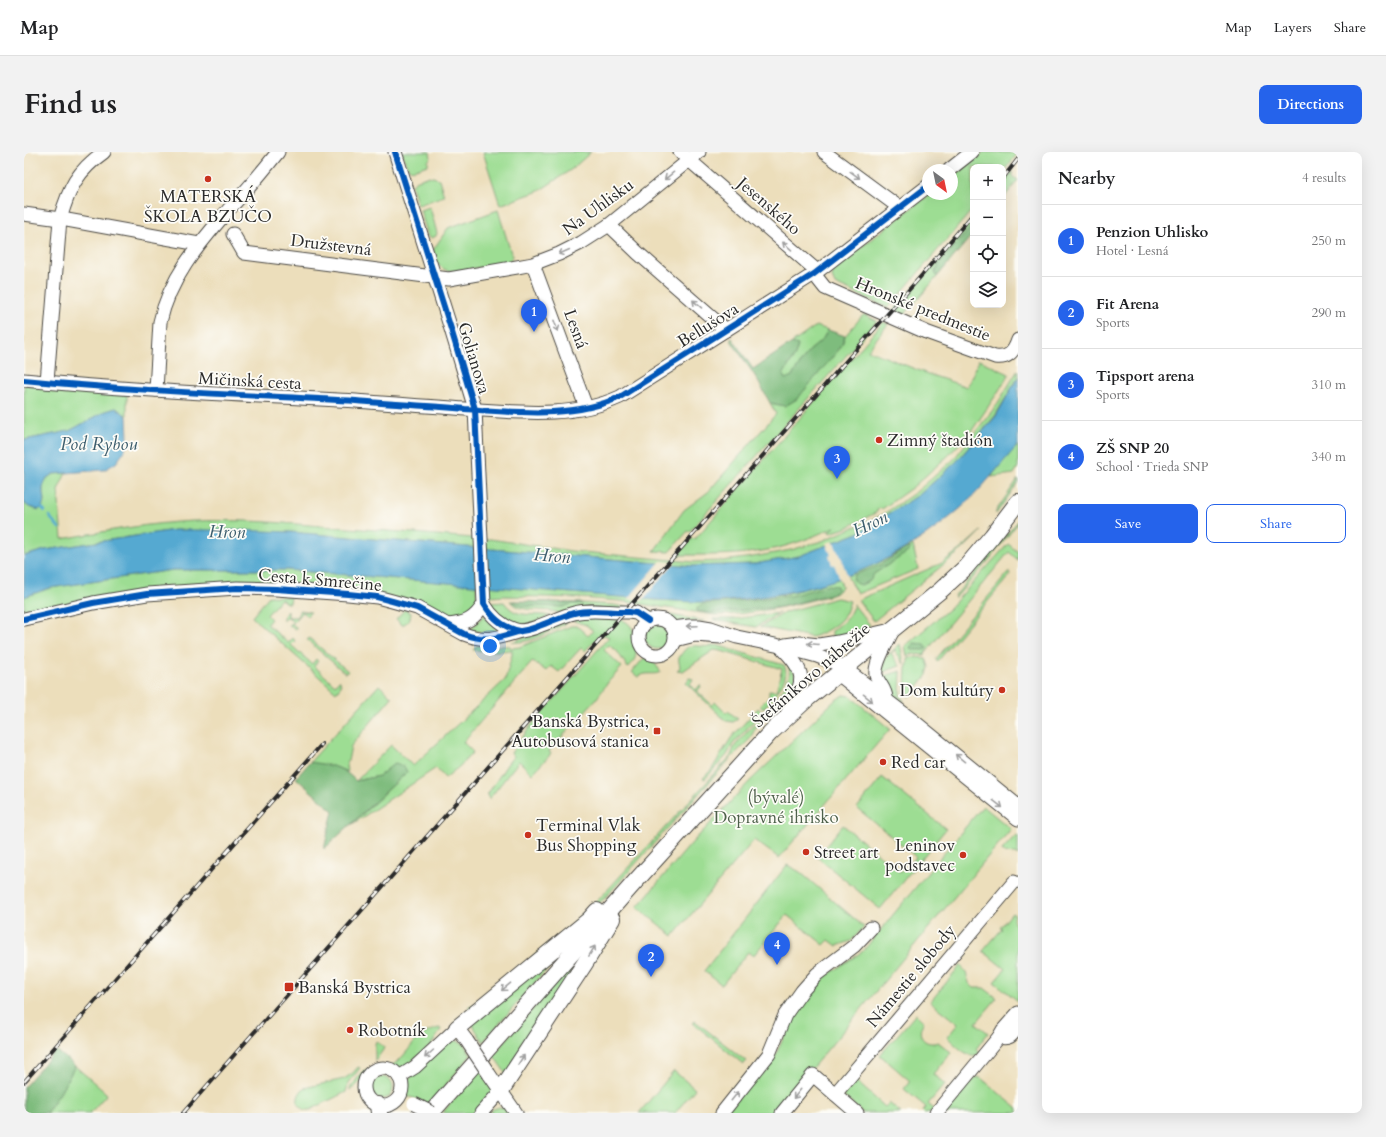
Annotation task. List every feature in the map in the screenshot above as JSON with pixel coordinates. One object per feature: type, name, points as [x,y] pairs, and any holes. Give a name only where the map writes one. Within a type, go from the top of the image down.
[{"type":"main road","name":"Štefánikovo nábrežie","points":[[634,883],[749,755],[784,720],[841,671],[941,590],[965,568],[1018,502]]},
{"type":"main road","points":[[457,1028],[589,920],[614,893],[634,883]]},
{"type":"main road","points":[[500,1092],[585,963],[634,883]]},
{"type":"main road","points":[[431,1113],[634,883]]},
{"type":"street","points":[[47,382],[60,219],[66,197],[76,180],[90,162],[104,152]]},
{"type":"street","points":[[156,390],[158,331],[162,310],[172,286],[199,244],[278,152]]},
{"type":"street","name":"Golianova","points":[[395,152],[475,410],[484,600]]},
{"type":"street","name":"Na Uhlisku","points":[[434,276],[449,279],[533,264],[571,249],[609,224],[684,156],[700,152]]},
{"type":"street","points":[[824,152],[900,208]]},
{"type":"street","points":[[957,164],[972,152]]},
{"type":"street","name":"Jesenského","points":[[684,156],[815,272]]},
{"type":"street","name":"Bellušova","points":[[475,410],[526,413],[564,411],[610,402],[726,330],[815,272],[922,191]]},
{"type":"street","points":[[24,214],[199,244]]},
{"type":"street","points":[[609,224],[638,253],[726,330]]},
{"type":"street","name":"Družstevná","points":[[233,234],[244,253],[434,276]]},
{"type":"street","name":"Lesná","points":[[533,264],[586,407]]},
{"type":"street","name":"Hronské predmestie","points":[[815,272],[825,288],[926,332],[995,357],[1005,357],[1011,354],[1018,340]]},
{"type":"street","name":"Mičinská cesta","points":[[24,380],[156,390],[399,404],[475,410]]},
{"type":"street","name":"Cesta k Smrečine","points":[[24,619],[92,603],[147,594],[237,588],[291,590],[377,597],[417,608],[464,634],[481,638],[499,638],[539,627],[574,613],[589,610],[636,613],[644,625],[654,619],[664,620],[670,625],[674,634]]},
{"type":"street","points":[[448,625],[470,620],[476,616],[484,600]]},
{"type":"street","points":[[484,600],[493,618],[507,628],[520,632]]},
{"type":"street","points":[[644,625],[638,637],[639,644],[643,650],[649,654],[657,656],[666,654],[671,650],[674,634],[737,637],[780,646],[819,658],[886,700],[1018,806]]},
{"type":"street","points":[[780,646],[800,643],[819,645],[893,630]]},
{"type":"street","points":[[886,700],[886,695],[876,674],[879,660],[893,630]]},
{"type":"street","points":[[780,646],[793,658],[798,668],[801,686],[784,720]]},
{"type":"street","points":[[841,671],[1018,819]]},
{"type":"street","name":"Námestie slobody","points":[[835,1094],[1014,882]]},
{"type":"street","points":[[722,1113],[769,1054],[785,1015],[802,991],[817,974],[854,946],[871,928]]},
{"type":"street","points":[[936,1113],[1018,1013]]},
{"type":"street","points":[[999,1037],[1009,1037],[1018,1027]]},
{"type":"street","points":[[399,1077],[415,1067],[457,1028],[516,1113]]},
{"type":"street","points":[[396,1100],[401,1089],[399,1077],[392,1070],[383,1068],[373,1070],[368,1075],[364,1084],[365,1092],[369,1100],[378,1109],[396,1100],[406,1101],[431,1113]]},
{"type":"street","points":[[782,1113],[812,1075],[857,1113]]},
{"type":"street","points":[[481,1113],[500,1092]]},
{"type":"green space","points":[[402,152],[430,152],[431,158],[428,161],[428,165],[412,170],[406,164]]},
{"type":"green space","points":[[483,152],[591,152],[572,169],[539,191],[500,205]]},
{"type":"green space","points":[[984,152],[1018,153],[1006,168],[1006,164],[970,164],[970,212],[888,308],[835,284],[832,277],[834,268],[922,200],[958,200],[958,172]]},
{"type":"green space","points":[[1013,171],[1013,177],[1018,180],[1006,195],[1006,179]]},
{"type":"green space","points":[[430,176],[439,179],[444,196],[418,205],[412,186],[415,181]]},
{"type":"green space","points":[[430,207],[437,233],[436,236],[432,238],[428,236],[420,210]]},
{"type":"green space","points":[[498,210],[512,256],[511,260],[509,262],[476,268],[451,271],[443,269],[437,262],[433,250],[448,228]]},
{"type":"green space","points":[[970,222],[970,228],[940,262],[935,272],[937,277],[904,315],[894,310]]},
{"type":"green space","points":[[970,228],[970,238],[937,277],[935,272],[940,262]]},
{"type":"green space","points":[[863,315],[877,321],[689,532],[688,531],[669,552],[654,551],[684,510],[708,492],[776,414],[770,403],[785,406],[797,399],[841,347],[845,336]]},
{"type":"green space","points":[[883,322],[888,324],[868,350],[925,373],[967,387],[979,360],[1009,374],[973,429],[949,455],[913,487],[882,509],[877,510],[877,512],[846,528],[830,533],[829,531],[835,527],[797,542],[764,551],[735,554],[678,555],[691,539],[696,538]]},
{"type":"green space","points":[[816,326],[828,330],[822,340],[808,352],[792,376],[785,380],[783,375],[795,355],[798,346],[792,343]]},
{"type":"green space","points":[[828,330],[845,336],[841,347],[797,399],[785,406],[770,403],[755,376],[730,339],[732,338],[753,369],[792,343],[798,345],[795,355],[783,375],[785,379],[792,376],[808,352],[822,340]]},
{"type":"green space","points":[[1018,370],[1018,377],[995,416],[956,462],[919,495],[858,533],[799,556],[754,564],[693,566],[290,532],[174,530],[45,550],[24,556],[24,503],[29,507],[39,509],[42,507],[44,502],[43,488],[47,478],[53,474],[66,473],[58,490],[62,539],[144,525],[194,521],[247,521],[472,538],[480,540],[490,539],[571,551],[694,562],[723,561],[791,550],[822,541],[882,515],[916,492],[953,460],[996,406]]},
{"type":"green space","points":[[24,384],[127,395],[127,416],[116,408],[106,411],[69,431],[24,440]]},
{"type":"green space","points":[[1018,445],[1018,467],[1014,474],[991,477],[1003,461]]},
{"type":"green space","points":[[1018,479],[1018,483],[996,514],[996,511]]},
{"type":"green space","points":[[1018,521],[989,560],[956,597],[954,597]]},
{"type":"green space","points":[[981,531],[964,548],[874,621],[858,600],[942,563]]},
{"type":"green space","points":[[1008,544],[1018,552],[1018,560],[1009,552],[925,653],[925,655],[913,654],[907,656],[905,646],[950,608]]},
{"type":"green space","points":[[913,545],[918,569],[857,594],[847,576],[881,562]]},
{"type":"green space","points":[[911,548],[908,552],[874,574],[870,581],[861,585],[856,583],[853,579],[854,575],[880,565],[905,549]]},
{"type":"green space","points":[[173,570],[285,570],[476,585],[477,603],[472,612],[465,617],[454,617],[411,600],[273,584],[24,614],[24,597],[50,588]]},
{"type":"green space","points":[[1008,573],[1010,573],[1010,575],[937,662],[936,659]]},
{"type":"green space","points":[[840,578],[842,587],[832,595],[774,609],[715,615],[620,601],[581,598],[491,597],[490,586],[657,600],[721,602],[785,594]]},
{"type":"green space","points":[[829,585],[837,586],[838,589],[834,593],[781,607],[711,613],[697,611],[697,608],[702,604],[790,596]]},
{"type":"green space","points":[[269,596],[291,597],[290,603],[286,603],[281,599],[267,615],[271,619],[267,624],[288,643],[293,638],[295,641],[291,645],[312,664],[316,659],[318,661],[314,666],[335,685],[339,680],[341,686],[336,692],[252,617]]},
{"type":"green space","points":[[837,598],[850,601],[847,611],[834,626],[816,636],[812,637],[760,627],[786,612]]},
{"type":"green space","points":[[510,601],[614,605],[704,621],[675,622],[659,615],[559,613],[547,610],[519,608]]},
{"type":"green space","points":[[504,602],[509,608],[520,613],[550,616],[532,623],[514,624],[501,617],[491,603]]},
{"type":"green space","points":[[512,602],[582,604],[572,604],[563,607],[522,606]]},
{"type":"green space","points":[[854,605],[870,625],[861,631],[832,639],[832,631],[847,619]]},
{"type":"green space","points":[[405,609],[411,613],[411,616],[406,623],[402,625],[396,619]]},
{"type":"green space","points":[[288,611],[288,617],[283,621],[283,617]]},
{"type":"green space","points":[[299,611],[311,612],[307,616],[303,612],[292,624],[297,628],[295,629],[289,626],[293,621],[288,617],[298,617]]},
{"type":"green space","points":[[779,613],[756,627],[713,619],[734,619]]},
{"type":"green space","points":[[484,615],[500,631],[482,632],[470,630]]},
{"type":"green space","points":[[585,616],[611,617],[623,620],[632,628],[634,632],[636,656],[628,668],[617,651],[609,645],[604,650],[622,667],[609,681],[597,698],[549,751],[551,754],[532,774],[519,761],[489,799],[487,795],[514,756],[511,753],[532,724],[609,637],[601,634],[585,651],[581,648],[559,672],[551,666],[546,671],[533,661],[463,742],[473,752],[460,766],[445,778],[436,768],[351,825],[407,772],[395,763],[379,776],[356,781],[391,745],[413,766],[505,680],[512,650],[473,650],[476,646],[510,646],[511,648],[520,647],[571,626],[577,626],[588,636],[593,631],[586,625],[571,620]]},
{"type":"green space","points":[[564,622],[567,623],[533,639],[512,642]]},
{"type":"green space","points":[[657,625],[666,628],[669,637],[666,646],[657,649],[648,646],[645,637],[648,628]]},
{"type":"green space","points":[[309,638],[349,672],[345,673],[307,640]]},
{"type":"green space","points":[[914,643],[924,644],[927,648],[924,650],[912,650],[910,647]]},
{"type":"green space","points":[[900,644],[904,664],[895,650],[891,653],[900,666],[881,673],[885,658]]},
{"type":"green space","points":[[716,645],[784,665],[786,670],[783,682],[775,695],[763,709],[760,706],[769,697],[769,690],[776,691],[782,669],[714,650],[683,671],[677,670],[680,668],[679,658],[686,648]]},
{"type":"green space","points":[[644,658],[653,661],[661,672],[656,674],[644,674],[638,677],[632,672]]},
{"type":"green space","points":[[908,658],[926,658],[929,667],[927,675],[909,697],[905,692],[906,668]]},
{"type":"green space","points":[[786,662],[792,666],[796,678],[793,686],[759,722],[749,740],[604,899],[468,1011],[469,1006],[474,1005],[568,928],[600,898],[730,757],[741,738],[781,693],[787,681],[789,671]]},
{"type":"green space","points":[[901,671],[900,695],[904,702],[891,693],[881,677]]},
{"type":"green space","points":[[689,678],[693,679],[690,684],[696,690],[700,685],[701,687],[697,691],[712,705],[715,702],[726,713],[728,711],[738,719],[733,722],[726,721],[686,683]]},
{"type":"green space","points":[[379,685],[392,697],[351,746],[346,767],[348,772],[336,767],[310,762]]},
{"type":"green space","name":"(bývalé) Dopravné ihrisko","points":[[843,695],[850,696],[890,729],[779,858],[754,840],[673,936],[637,907],[691,844],[749,782],[833,702]]},
{"type":"green space","points":[[758,708],[762,712],[733,744],[727,755],[705,779],[703,778],[712,769],[731,738]]},
{"type":"green space","points":[[310,762],[340,769],[356,781],[379,776],[395,763],[404,766],[407,772],[324,849],[333,811],[296,778]]},
{"type":"green space","points":[[882,777],[946,829],[880,909],[817,857],[843,825],[900,872],[907,868],[916,857],[857,808]]},
{"type":"green space","points":[[983,806],[1011,829],[782,1105],[782,1113],[722,1113],[775,1056],[793,1018],[801,1005],[826,976],[863,951]]},
{"type":"green space","points":[[1018,835],[1018,855],[1003,852],[1002,850],[1015,836]]},
{"type":"green space","points":[[787,865],[800,872],[864,927],[851,941],[837,946],[829,940],[824,945],[787,915],[753,956],[748,952],[722,985],[704,971]]},
{"type":"green space","points":[[1012,913],[1015,915],[1013,921],[1018,928],[1018,1001],[994,982],[1005,969],[983,951],[1002,929],[1000,928]]},
{"type":"green space","points":[[576,936],[483,1042],[471,1022]]},
{"type":"green space","points":[[589,944],[507,1075],[493,1055]]},
{"type":"green space","points":[[961,965],[966,973],[969,983],[974,988],[984,988],[997,998],[976,1023],[988,1033],[976,1049],[980,1053],[976,1055],[967,1054],[958,1048],[947,1037],[958,1024],[930,1002]]},
{"type":"green space","points":[[916,1014],[924,1022],[920,1031],[922,1038],[929,1043],[938,1042],[951,1052],[933,1074],[945,1084],[928,1104],[934,1109],[931,1112],[924,1113],[922,1111],[926,1107],[904,1089],[910,1081],[880,1055]]},
{"type":"green space","points":[[695,1021],[746,1061],[743,1064],[693,1023]]},
{"type":"green space","points":[[439,1028],[441,1029],[438,1035],[417,1057],[400,1070],[391,1067],[403,1056],[417,1039],[430,1031]]},
{"type":"green space","points":[[454,1040],[463,1043],[471,1055],[429,1105],[417,1099],[406,1096],[405,1085],[409,1079],[450,1041]]},
{"type":"green space","points":[[376,1041],[384,1047],[375,1061],[375,1044]]},
{"type":"green space","points":[[56,1050],[75,1066],[60,1093],[46,1113],[24,1113],[24,1087]]},
{"type":"green space","points":[[75,1066],[107,1094],[90,1113],[46,1113],[60,1093]]},
{"type":"green space","points":[[358,1067],[360,1068],[348,1084],[346,1092],[310,1110],[305,1110],[298,1104],[299,1095],[304,1088],[344,1079],[353,1073]]},
{"type":"green space","points":[[480,1069],[493,1090],[478,1113],[443,1112]]},
{"type":"green space","points":[[364,1070],[368,1070],[358,1084],[350,1090],[350,1088]]},
{"type":"green space","points":[[674,1071],[695,1089],[675,1113],[639,1113]]},
{"type":"green space","points":[[382,1077],[390,1080],[393,1088],[390,1096],[382,1099],[374,1096],[371,1088],[374,1080]]},
{"type":"green space","points":[[976,1077],[981,1078],[1018,1109],[1018,1113],[944,1113]]},
{"type":"green space","points":[[856,1081],[885,1107],[889,1103],[901,1113],[863,1113],[843,1096]]},
{"type":"green space","points":[[500,1107],[507,1109],[509,1113],[490,1113],[493,1109]]},
{"type":"water","name":"Hron","points":[[1018,377],[1018,445],[969,501],[938,527],[889,557],[838,579],[811,587],[753,598],[720,602],[696,602],[288,570],[173,570],[50,588],[24,597],[24,556],[45,550],[174,530],[290,532],[693,566],[754,564],[799,556],[858,533],[919,495],[956,462],[996,416]]},
{"type":"water","name":"Pod Rybou","points":[[116,408],[127,416],[128,438],[124,452],[116,463],[104,470],[53,474],[47,478],[44,484],[44,503],[39,510],[29,507],[24,503],[24,440],[69,431],[106,411]]},
{"type":"pier","points":[[833,541],[843,561],[848,577],[840,580],[834,564],[832,565],[829,556],[831,555],[826,543]]},
{"type":"pier","points":[[661,561],[675,562],[642,601],[628,599]]},
{"type":"waterway","points":[[42,508],[45,511]]},
{"type":"waterway","points":[[49,516],[59,528]]},
{"type":"railway","points":[[1006,174],[1018,159]]},
{"type":"railway","points":[[183,1113],[922,275],[970,218]]},
{"type":"railway","points":[[24,1082],[322,744]]},
{"type":"cycle path","points":[[395,152],[475,409],[484,604],[499,622],[509,628],[520,631]]},
{"type":"cycle path","points":[[24,380],[148,390],[356,401],[504,411],[544,412],[583,409],[620,397],[814,274],[922,191]]},
{"type":"cycle path","points":[[24,619],[93,603],[147,594],[237,588],[276,589],[377,597],[417,608],[464,634],[472,637],[487,639],[534,628],[565,616],[581,612],[629,612],[636,613],[648,621]]},
{"type":"place","name":"MATERSKÁ ŠKOLA BZUČO","points":[[208,179]]},
{"type":"place","name":"Penzion Uhlisko","points":[[534,332]]},
{"type":"place","name":"Zimný štadión","points":[[879,440]]},
{"type":"place","name":"Tipsport arena","points":[[837,479]]},
{"type":"place","name":"Dom kultúry","points":[[1002,690]]},
{"type":"place","name":"Banská Bystrica, Autobusová stanica","points":[[657,731]]},
{"type":"place","name":"Red car","points":[[883,762]]},
{"type":"place","name":"Terminal Vlak Bus Shopping","points":[[528,835]]},
{"type":"place","name":"Street art","points":[[806,852]]},
{"type":"place","name":"Leninov podstavec","points":[[963,855]]},
{"type":"place","name":"ZŠ SNP 20","points":[[777,965]]},
{"type":"place","name":"Fit Arena","points":[[651,977]]},
{"type":"place","name":"Banská Bystrica","points":[[289,987]]},
{"type":"place","name":"Robotník","points":[[350,1030]]}]
